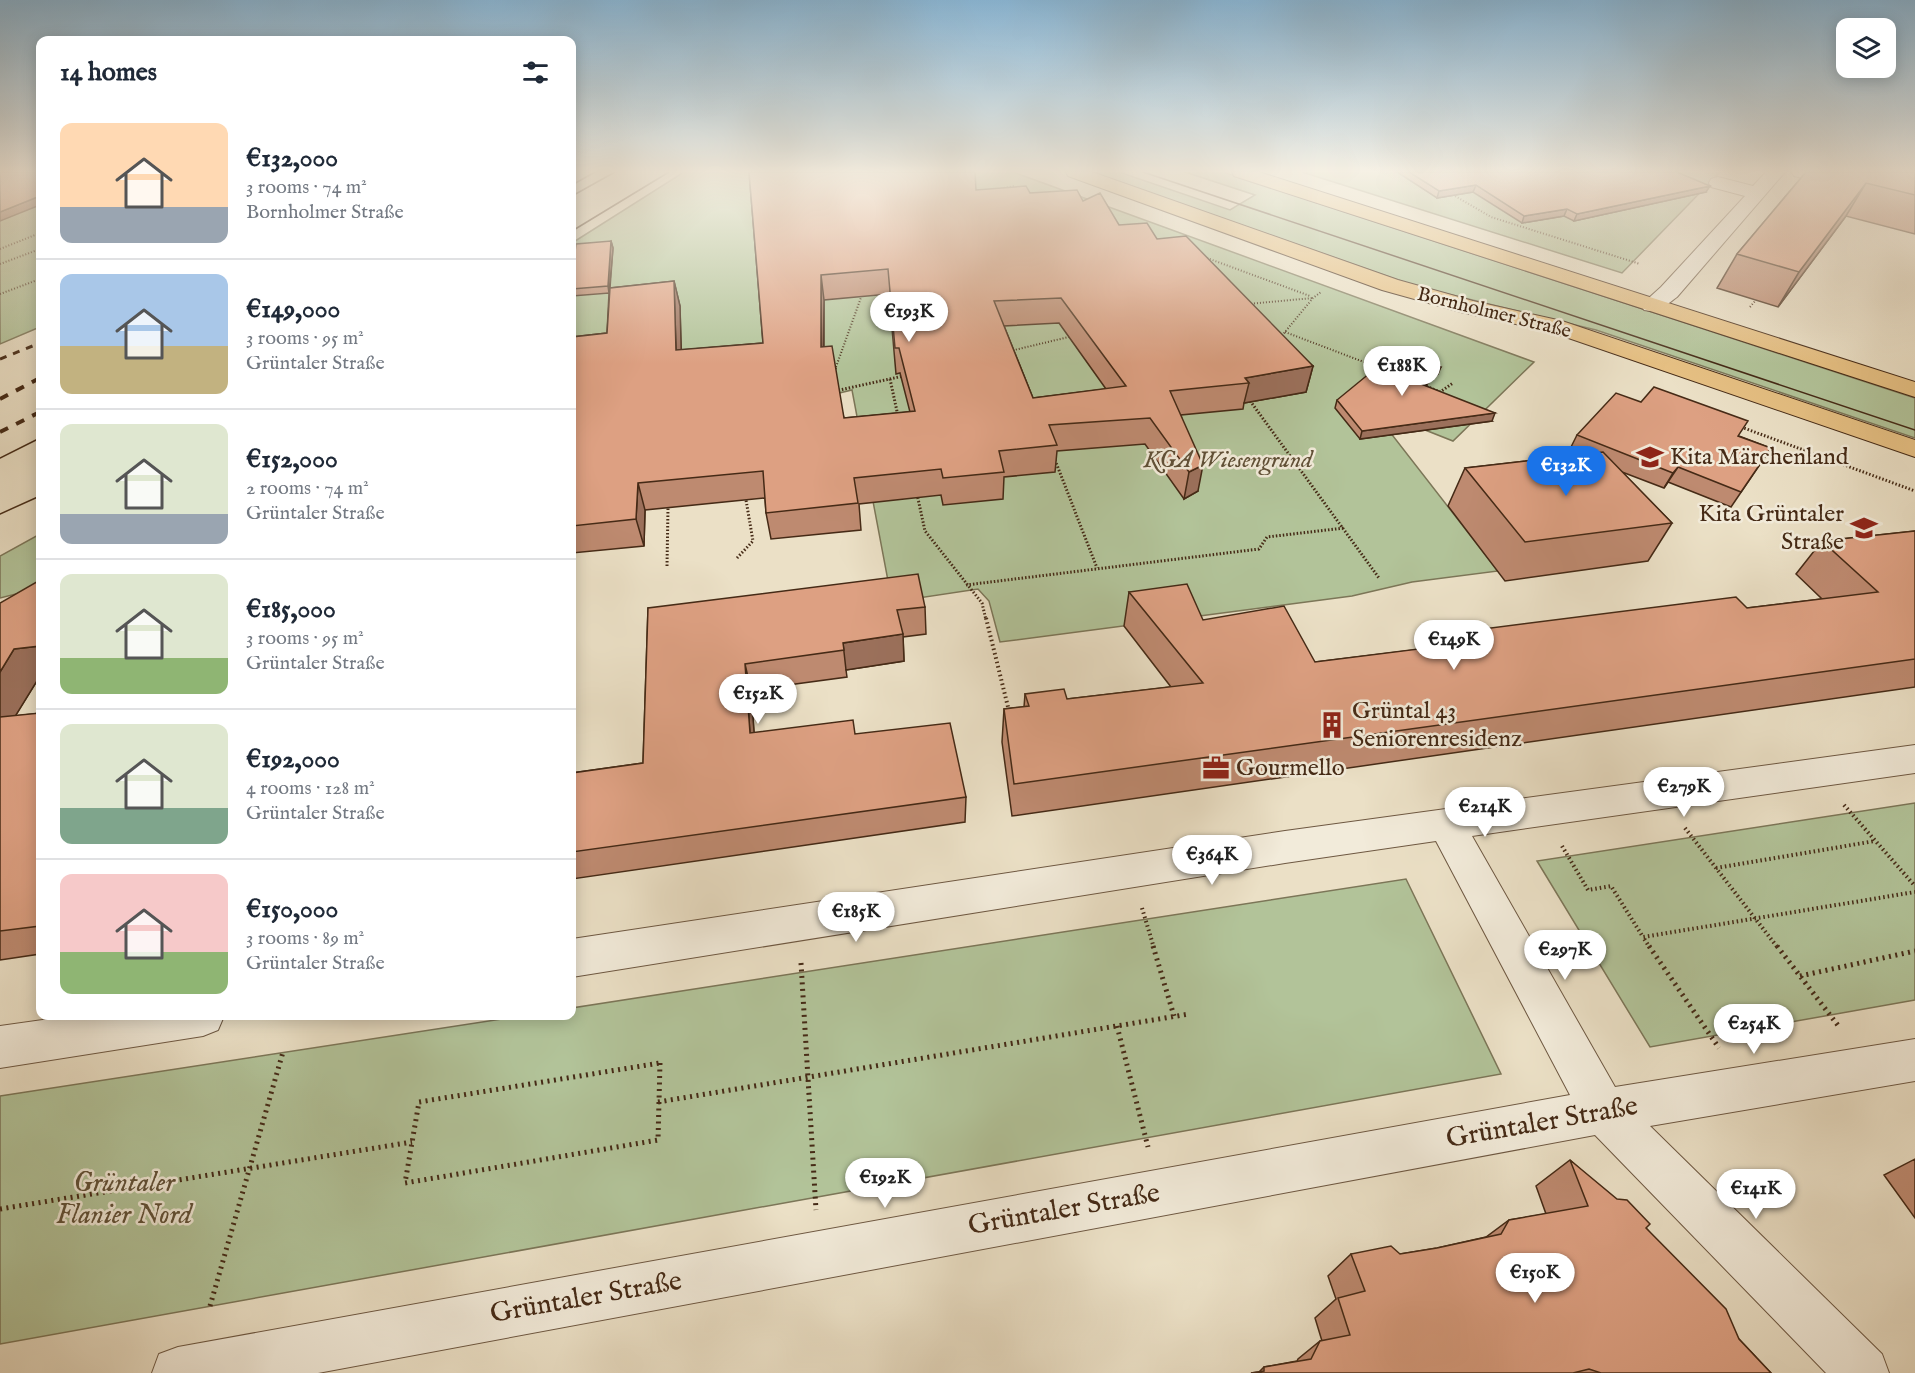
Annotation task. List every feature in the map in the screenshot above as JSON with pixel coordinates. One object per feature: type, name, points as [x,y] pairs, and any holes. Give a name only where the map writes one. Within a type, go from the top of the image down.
[{"type":"main road","name":"Bornholmer Straße","points":[[1254,236],[1390,285],[1577,333],[1915,449]]},
{"type":"main road","points":[[1439,236],[1915,390]]},
{"type":"street","points":[[1652,305],[1669,292],[1719,236]]},
{"type":"street","points":[[576,957],[1285,847],[1915,759]]},
{"type":"street","points":[[1446,825],[1603,1112],[1863,1373]]},
{"type":"street","points":[[0,1047],[178,1020]]},
{"type":"street","name":"Grüntaler Straße","points":[[178,1373],[1603,1112],[1915,1060]]},
{"type":"path","points":[[0,249],[32,236]]},
{"type":"path","points":[[1551,236],[1640,264]]},
{"type":"path","points":[[0,264],[36,250]]},
{"type":"path","points":[[1205,257],[1315,296]]},
{"type":"path","points":[[0,294],[36,280]]},
{"type":"path","points":[[834,371],[866,284]]},
{"type":"path","points":[[1238,305],[1315,296]]},
{"type":"path","points":[[1278,340],[1315,296]]},
{"type":"path","points":[[1285,332],[1385,370]]},
{"type":"path","points":[[1000,353],[1079,335]]},
{"type":"path","points":[[826,393],[912,374]]},
{"type":"path","points":[[890,379],[901,426]]},
{"type":"path","points":[[1418,383],[1440,392],[1453,383]]},
{"type":"path","points":[[1248,398],[1379,578]]},
{"type":"path","points":[[1740,427],[1915,491]]},
{"type":"path","points":[[1054,459],[1097,568]]},
{"type":"path","points":[[914,484],[926,531],[982,603],[1010,714]]},
{"type":"path","points":[[737,558],[753,541],[746,500]]},
{"type":"path","points":[[667,566],[668,508]]},
{"type":"path","points":[[966,585],[1259,549],[1267,537],[1344,528]]},
{"type":"path","points":[[1816,773],[1915,886]]},
{"type":"path","points":[[1659,794],[1871,1068]]},
{"type":"path","points":[[1541,810],[1588,890],[1611,886],[1746,1088]]},
{"type":"path","points":[[1716,868],[1875,841]]},
{"type":"path","points":[[1643,937],[1915,892]]},
{"type":"path","points":[[1149,932],[1174,1016]]},
{"type":"path","points":[[1800,976],[1915,951]]},
{"type":"path","points":[[802,978],[819,1255]]},
{"type":"path","points":[[658,1102],[1189,1014]]},
{"type":"path","points":[[1117,1026],[1160,1193]]},
{"type":"path","points":[[210,1306],[283,1052]]},
{"type":"path","points":[[660,1063],[658,1102],[658,1140],[405,1183],[419,1102],[660,1063]]},
{"type":"path","points":[[0,1209],[412,1142]]},
{"type":"green space","points":[[0,236],[36,236],[36,329],[0,344]]},
{"type":"green space","name":"KGA Wiesengrund","points":[[583,236],[1189,236],[1534,362],[1453,441],[1372,409],[1498,571],[1412,582],[1352,596],[1000,642],[989,601],[978,589],[892,602],[852,390],[576,456],[576,240]]},
{"type":"green space","points":[[1273,236],[1419,236],[1915,398],[1915,438],[1596,330],[1415,286]]},
{"type":"green space","points":[[1505,236],[1658,236],[1622,273]]},
{"type":"green space","points":[[36,536],[36,589],[0,598],[0,556]]},
{"type":"green space","points":[[1915,803],[1915,1000],[1650,1047],[1537,861]]},
{"type":"green space","name":"Grüntaler Flanier Nord","points":[[1406,879],[1501,1074],[0,1344],[0,1096],[496,1020],[576,1020],[576,1007]]},
{"type":"building","points":[[754,236],[1155,236],[1157,239],[1186,236],[1313,366],[1245,378],[1249,383],[1170,391],[1203,465],[1189,472],[1150,418],[1049,425],[1057,445],[999,451],[1004,472],[943,478],[941,469],[854,478],[858,503],[766,513],[763,471],[638,483],[636,519],[576,526],[576,337],[607,333],[610,288],[674,281],[676,350],[763,343]],"holes":[[[888,269],[895,348],[899,348],[915,411],[844,418],[832,346],[821,347],[821,275]],[[1061,298],[1126,386],[1033,398],[994,301]]]},
{"type":"building","points":[[1752,236],[1826,236],[1799,272],[1737,254]]},
{"type":"building","points":[[611,241],[608,286],[576,289],[576,244]]},
{"type":"building","points":[[1398,350],[1441,367],[1421,384],[1495,413],[1362,431],[1337,400]]},
{"type":"building","points":[[1654,387],[1748,421],[1738,436],[1771,448],[1741,492],[1678,467],[1673,473],[1577,435],[1616,393],[1641,402]]},
{"type":"building","points":[[1603,452],[1672,523],[1525,542],[1465,468]]},
{"type":"building","points":[[1915,531],[1915,659],[1014,784],[1004,709],[1029,706],[1025,694],[1064,689],[1067,699],[1203,683],[1129,592],[1187,584],[1203,620],[1284,606],[1315,662],[1443,646],[1436,635],[1736,597],[1747,608],[1878,592],[1822,541]]},
{"type":"building","points":[[918,574],[925,607],[897,610],[903,634],[843,643],[844,650],[745,664],[750,733],[853,720],[855,734],[950,723],[966,797],[576,851],[576,772],[643,763],[648,608]]},
{"type":"building","points":[[36,582],[36,646],[14,649],[0,672],[0,603]]},
{"type":"building","points":[[36,713],[36,926],[0,931],[0,717]]},
{"type":"building","points":[[1570,1160],[1617,1199],[1627,1200],[1650,1224],[1646,1228],[1726,1309],[1739,1339],[1771,1373],[1601,1373],[1589,1369],[1573,1373],[1251,1373],[1264,1371],[1264,1367],[1311,1359],[1320,1341],[1350,1335],[1338,1298],[1365,1291],[1351,1254],[1391,1246],[1400,1254],[1437,1248],[1501,1234],[1509,1220],[1588,1206]]},
{"type":"tram line","points":[[1335,236],[1915,430]]},
{"type":"tram line","points":[[0,458],[36,440]]},
{"type":"tram line","points":[[0,514],[36,498]]},
{"type":"railway","points":[[0,359],[36,345]]},
{"type":"railway","points":[[0,399],[36,380]]},
{"type":"railway","points":[[0,432],[36,414]]},
{"type":"place","name":"Kita Märchenland","points":[[1650,457]]},
{"type":"place","name":"Kita Grüntaler Straße","points":[[1864,528]]},
{"type":"place","name":"Grüntal 43 Seniorenresidenz","points":[[1332,725]]},
{"type":"place","name":"Gourmello","points":[[1216,768]]}]
